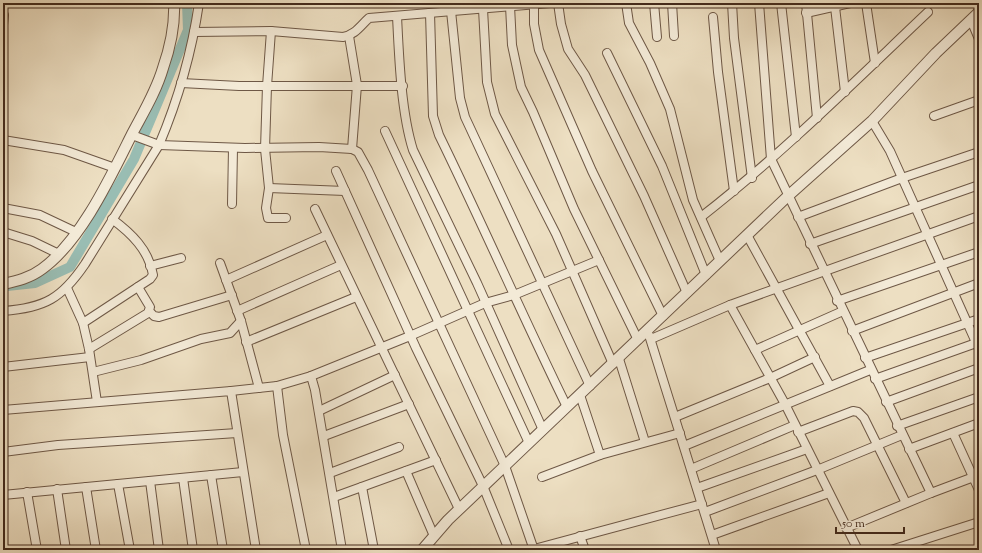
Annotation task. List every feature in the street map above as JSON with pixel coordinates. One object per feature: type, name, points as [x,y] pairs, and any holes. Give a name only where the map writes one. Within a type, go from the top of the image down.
[{"type":"street","points":[[3,284],[26,279],[42,269],[59,254],[76,232],[135,137],[163,69],[172,31],[174,3]]},
{"type":"street","points":[[3,311],[15,310],[58,296],[67,288],[85,264],[167,126],[181,83],[194,32],[199,3]]},
{"type":"street","points":[[194,32],[271,31],[343,37],[349,36],[369,18],[550,3]]},
{"type":"street","points":[[558,3],[561,24],[568,49],[585,75],[644,196],[687,293]]},
{"type":"street","points":[[626,3],[629,24],[650,63],[670,109],[694,200],[720,261]]},
{"type":"street","points":[[654,3],[657,37]]},
{"type":"street","points":[[672,3],[674,36]]},
{"type":"street","points":[[732,3],[734,38],[752,178]]},
{"type":"street","points":[[759,3],[771,159],[870,370],[931,493]]},
{"type":"street","points":[[781,3],[796,137]]},
{"type":"street","points":[[806,3],[817,118]]},
{"type":"street","points":[[806,13],[846,3]]},
{"type":"street","points":[[866,3],[875,63]]},
{"type":"street","points":[[534,4],[534,24],[539,50],[592,171],[663,316]]},
{"type":"street","points":[[510,6],[512,45],[521,87],[574,209],[638,340]]},
{"type":"street","points":[[835,6],[844,92]]},
{"type":"street","points":[[483,9],[488,92],[495,114],[556,234],[571,271],[616,361],[645,442]]},
{"type":"street","points":[[451,11],[460,98],[465,117],[590,386]]},
{"type":"street","points":[[701,217],[752,178],[928,12]]},
{"type":"street","points":[[649,335],[663,316],[788,196],[872,121],[936,53],[979,12]]},
{"type":"street","points":[[430,13],[433,116],[439,135],[490,240],[514,295],[567,407]]},
{"type":"street","points":[[3,25],[4,15]]},
{"type":"street","points":[[397,16],[409,136],[415,155],[543,430]]},
{"type":"street","points":[[713,17],[718,72],[734,191]]},
{"type":"street","points":[[971,20],[979,39]]},
{"type":"street","points":[[271,31],[267,86],[265,149],[269,188],[266,208],[268,218],[286,218]]},
{"type":"street","points":[[349,36],[357,85],[352,149]]},
{"type":"street","points":[[607,53],[662,166],[706,275]]},
{"type":"street","points":[[181,83],[267,86],[403,86]]},
{"type":"street","points":[[934,116],[979,100]]},
{"type":"street","points":[[872,121],[890,151],[978,344],[875,379]]},
{"type":"street","points":[[385,132],[529,443]]},
{"type":"street","points":[[135,137],[156,144],[265,149],[319,147],[352,149],[358,152],[368,170],[505,466],[534,549],[580,536],[703,508],[817,470],[902,435]]},
{"type":"street","points":[[3,140],[64,150],[115,168]]},
{"type":"street","points":[[232,204],[233,148]]},
{"type":"street","points":[[798,217],[902,178],[979,152]]},
{"type":"street","points":[[336,171],[410,336],[484,486],[509,550]]},
{"type":"street","points":[[810,244],[979,184]]},
{"type":"street","points":[[269,188],[345,191]]},
{"type":"street","points":[[3,208],[40,215],[76,232]]},
{"type":"street","points":[[315,209],[459,509]]},
{"type":"street","points":[[422,550],[459,509],[638,340],[776,288],[979,216]]},
{"type":"street","points":[[83,323],[152,277],[150,266],[131,233],[112,218]]},
{"type":"street","points":[[3,232],[32,241],[59,254]]},
{"type":"street","points":[[226,280],[327,235]]},
{"type":"street","points":[[748,235],[830,386]]},
{"type":"street","points":[[838,300],[942,266],[979,252]]},
{"type":"street","points":[[150,266],[180,258]]},
{"type":"street","points":[[3,410],[277,386],[311,376],[468,312],[485,303],[514,295],[599,260]]},
{"type":"street","points":[[220,263],[241,321],[259,388]]},
{"type":"street","points":[[237,311],[341,265]]},
{"type":"street","points":[[852,331],[979,283]]},
{"type":"street","points":[[138,287],[148,304],[149,310],[154,316],[159,317],[232,295]]},
{"type":"street","points":[[67,288],[83,323],[90,353],[97,402]]},
{"type":"street","points":[[246,342],[356,296]]},
{"type":"street","points":[[730,305],[785,404],[858,550]]},
{"type":"street","points":[[3,367],[90,353],[149,310]]},
{"type":"street","points":[[755,350],[843,311]]},
{"type":"street","points":[[865,358],[979,319]]},
{"type":"street","points":[[93,372],[141,360],[201,339],[230,332],[241,321]]},
{"type":"street","points":[[649,335],[716,550]]},
{"type":"street","points":[[675,417],[815,358]]},
{"type":"street","points":[[886,402],[979,368]]},
{"type":"street","points":[[684,446],[870,370]]},
{"type":"street","points":[[319,411],[395,375]]},
{"type":"street","points":[[311,376],[324,436],[342,550]]},
{"type":"street","points":[[277,386],[283,435],[306,550]]},
{"type":"street","points":[[231,391],[256,550]]},
{"type":"street","points":[[580,395],[600,455]]},
{"type":"street","points":[[897,426],[979,397]]},
{"type":"street","points":[[324,436],[409,404]]},
{"type":"street","points":[[691,469],[797,429],[853,411],[858,412],[864,418],[906,503]]},
{"type":"street","points":[[908,449],[979,423]]},
{"type":"street","points":[[3,452],[58,445],[237,433]]},
{"type":"street","points":[[542,477],[600,455],[680,433]]},
{"type":"street","points":[[953,433],[976,476],[979,490]]},
{"type":"street","points":[[330,473],[400,447]]},
{"type":"street","points":[[697,488],[807,449]]},
{"type":"street","points":[[334,497],[436,460]]},
{"type":"street","points":[[406,471],[434,536]]},
{"type":"street","points":[[3,494],[243,472]]},
{"type":"street","points":[[211,475],[223,550]]},
{"type":"street","points":[[846,528],[976,476]]},
{"type":"street","points":[[183,478],[193,550]]},
{"type":"street","points":[[150,481],[159,550]]},
{"type":"street","points":[[118,484],[130,550]]},
{"type":"street","points":[[86,487],[96,550]]},
{"type":"street","points":[[362,487],[374,550]]},
{"type":"street","points":[[58,489],[66,550]]},
{"type":"street","points":[[27,492],[37,550]]},
{"type":"street","points":[[712,535],[829,493]]},
{"type":"street","points":[[890,550],[979,522]]},
{"type":"street","points":[[580,536],[585,550]]},
{"type":"waterway","points":[[7,286],[35,283],[70,267],[134,159],[188,30],[187,3]]}]
